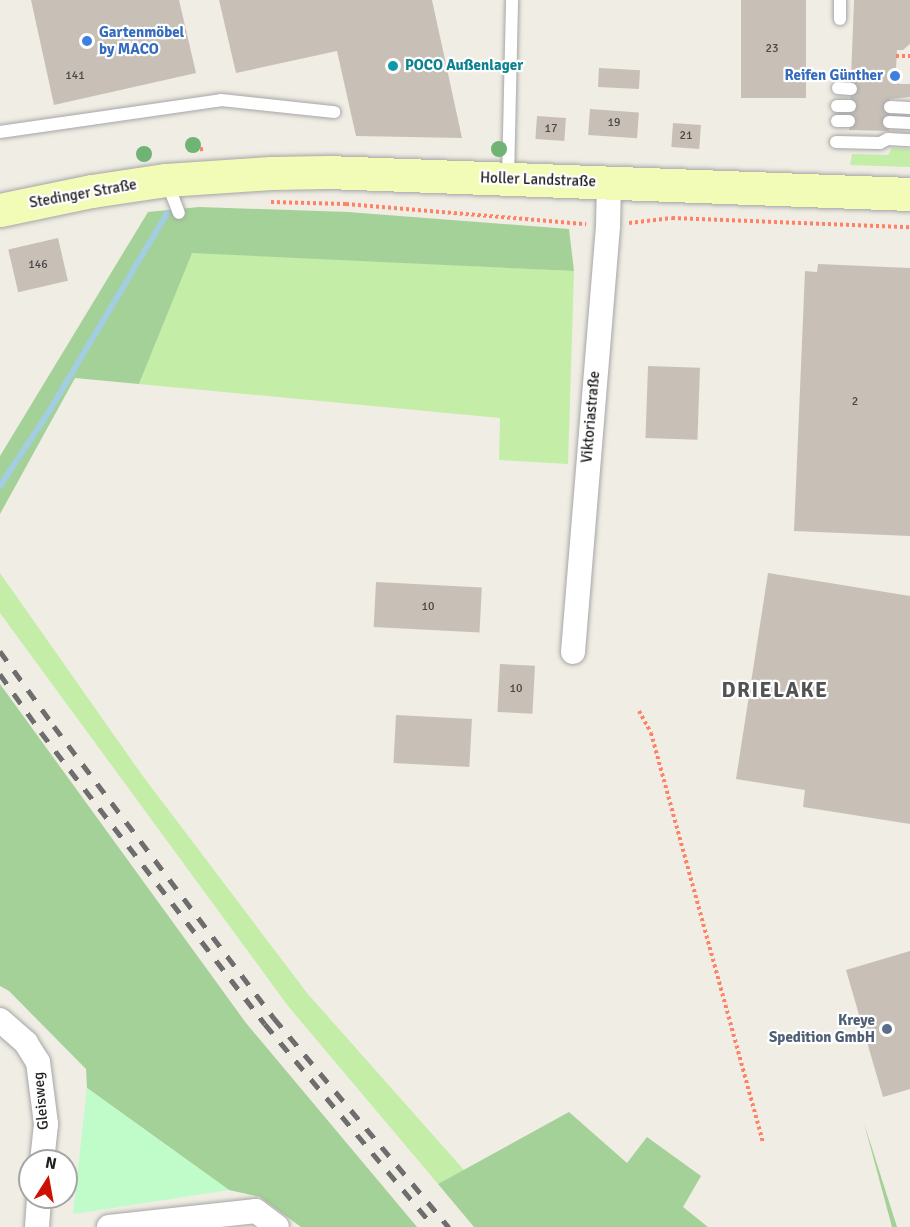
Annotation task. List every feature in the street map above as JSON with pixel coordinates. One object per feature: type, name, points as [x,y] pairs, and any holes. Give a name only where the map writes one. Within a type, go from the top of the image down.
[{"type":"main road","name":"Holler Landstraße","points":[[166,180],[327,172],[910,194]]},
{"type":"main road","name":"Stedinger Straße","points":[[0,210],[92,191],[166,180]]},
{"type":"street","name":"Viktoriastraße","points":[[573,651],[608,226],[609,182]]},
{"type":"street","name":"Gleisweg","points":[[0,1020],[26,1043],[38,1062],[45,1124],[43,1149]]},
{"type":"street","points":[[37,1227],[38,1209]]},
{"type":"street","points":[[109,1227],[256,1211],[278,1227]]},
{"type":"lane","points":[[508,179],[512,0]]},
{"type":"lane","points":[[840,0],[840,19]]},
{"type":"lane","points":[[0,132],[221,100],[334,112]]},
{"type":"lane","points":[[890,107],[910,108]]},
{"type":"lane","points":[[889,122],[910,123]]},
{"type":"lane","points":[[836,142],[880,143],[888,139],[910,140]]},
{"type":"lane","points":[[166,180],[179,213]]},
{"type":"path","points":[[896,56],[910,56]]},
{"type":"path","points":[[265,202],[357,204],[523,216],[608,226],[672,218],[910,226]]},
{"type":"path","points":[[639,711],[651,733],[762,1142]]},
{"type":"green space","points":[[892,148],[910,149],[910,167],[850,165],[852,154],[888,155]]},
{"type":"green space","points":[[199,207],[348,212],[569,229],[574,271],[192,253],[139,384],[75,378],[0,514],[0,456],[148,212]]},
{"type":"green space","points":[[192,252],[574,271],[568,464],[499,460],[500,418],[139,384]]},
{"type":"green space","points":[[0,573],[142,775],[307,993],[464,1170],[438,1184],[288,1006],[0,613]]},
{"type":"green space","points":[[0,684],[246,1023],[417,1227],[301,1227],[260,1197],[229,1190],[87,1088],[86,1069],[9,991],[0,986]]},
{"type":"green space","points":[[87,1088],[229,1190],[73,1214],[74,1209],[78,1209],[78,1169]]},
{"type":"green space","points":[[569,1112],[627,1163],[647,1137],[701,1176],[683,1207],[708,1227],[474,1227],[438,1184]]},
{"type":"green space","points":[[864,1123],[897,1227],[892,1227]]},
{"type":"building","points":[[31,0],[179,0],[196,73],[54,105]]},
{"type":"building","name":"POCO Außenlager","points":[[219,0],[432,0],[462,138],[356,136],[337,51],[236,73]]},
{"type":"building","points":[[741,0],[806,0],[806,98],[741,98]]},
{"type":"building","points":[[854,0],[910,0],[910,44],[903,50],[897,50],[896,69],[900,69],[899,84],[910,84],[910,97],[890,99],[889,131],[849,130]]},
{"type":"building","points":[[599,68],[640,70],[639,89],[598,87]]},
{"type":"building","points":[[590,109],[639,112],[637,138],[588,135]]},
{"type":"building","points":[[537,116],[566,118],[564,141],[535,139]]},
{"type":"building","points":[[673,123],[701,125],[699,149],[671,147]]},
{"type":"building","points":[[58,238],[68,281],[18,292],[8,249]]},
{"type":"building","points":[[818,264],[910,268],[910,536],[794,531],[805,271],[817,272]]},
{"type":"building","points":[[648,366],[700,368],[697,440],[645,438]]},
{"type":"building","points":[[768,573],[910,596],[910,824],[803,807],[805,790],[736,779]]},
{"type":"building","points":[[376,582],[482,588],[479,632],[374,627]]},
{"type":"building","points":[[500,664],[535,666],[532,714],[497,712]]},
{"type":"building","points":[[396,715],[472,719],[469,767],[393,763]]},
{"type":"building","name":"Kreye Spedition GmbH","points":[[910,951],[910,1089],[883,1097],[846,970]]},
{"type":"waterway","points":[[0,486],[48,413],[167,213]]},
{"type":"railway","points":[[0,651],[274,1018],[449,1227]]},
{"type":"railway","points":[[0,674],[41,732],[265,1024],[434,1227]]},
{"type":"place","name":"Gartenmöbel by MACO","points":[[87,41]]},
{"type":"place","name":"POCO Außenlager","points":[[393,66]]},
{"type":"place","name":"Reifen Günther","points":[[895,76]]},
{"type":"place","name":"Kreye Spedition GmbH","points":[[887,1029]]},
{"type":"district","name":"DRIELAKE","points":[[775,690]]}]
